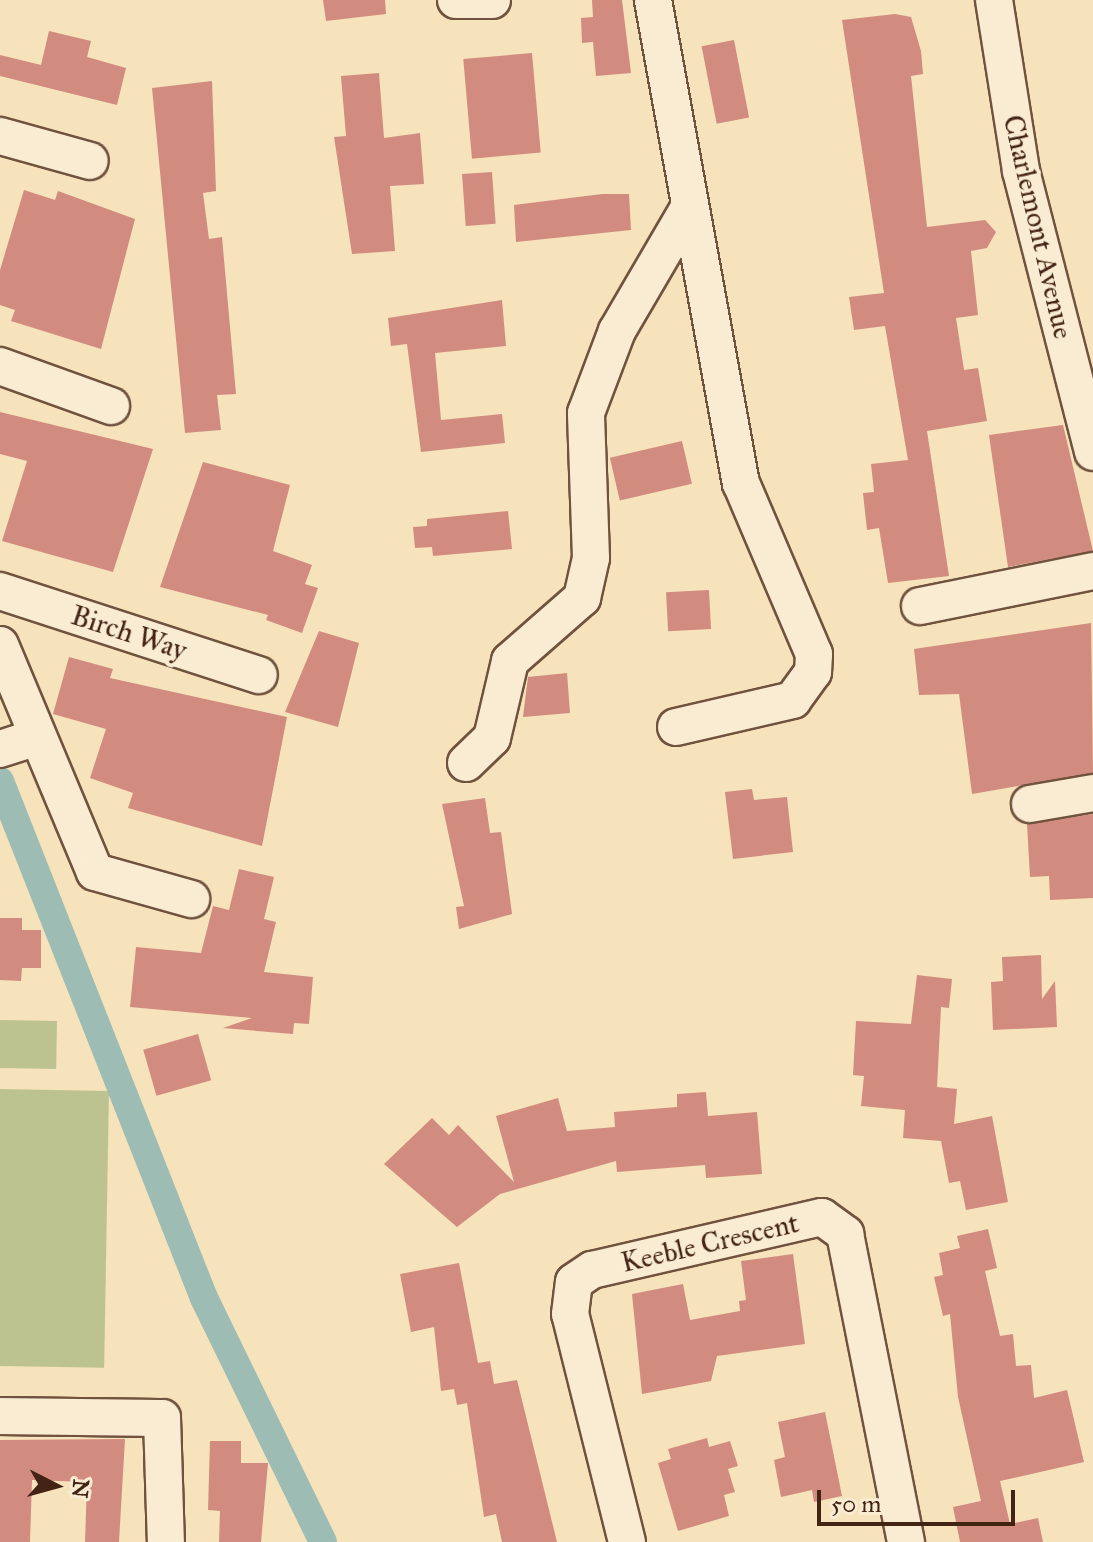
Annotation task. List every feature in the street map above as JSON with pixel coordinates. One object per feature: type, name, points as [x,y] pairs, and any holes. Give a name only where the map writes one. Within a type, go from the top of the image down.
[{"type":"street","points":[[456,0],[492,0]]},
{"type":"street","points":[[653,0],[686,213],[741,483],[814,654],[813,672],[793,700],[676,727]]},
{"type":"street","name":"Charlemont Avenue","points":[[994,0],[1021,171],[1093,452]]},
{"type":"street","points":[[0,136],[90,161]]},
{"type":"street","points":[[466,763],[492,738],[510,661],[582,598],[591,558],[586,413],[617,331],[686,213]]},
{"type":"street","points":[[0,366],[111,406]]},
{"type":"street","points":[[920,606],[1093,571]]},
{"type":"street","name":"Birch Way","points":[[0,591],[259,675]]},
{"type":"street","points":[[0,645],[95,872],[191,899]]},
{"type":"street","points":[[0,749],[36,737]]},
{"type":"street","points":[[1030,804],[1093,793]]},
{"type":"street","name":"Keeble Crescent","points":[[627,1542],[570,1314],[574,1282],[592,1270],[822,1217],[845,1234],[906,1542]]},
{"type":"street","points":[[0,1416],[162,1418],[166,1542]]},
{"type":"green space","points":[[0,1020],[57,1021],[56,1069],[0,1068]]},
{"type":"green space","points":[[0,1089],[109,1091],[104,1368],[0,1366]]},
{"type":"building","points":[[323,0],[385,0],[386,14],[326,21]]},
{"type":"building","points":[[592,0],[622,0],[631,73],[596,76],[593,42],[582,43],[581,18],[593,17]]},
{"type":"building","points":[[895,14],[911,17],[921,51],[923,74],[911,76],[927,227],[985,220],[996,232],[987,248],[971,251],[978,315],[956,318],[964,370],[978,368],[987,421],[927,431],[949,576],[888,583],[879,528],[867,530],[863,493],[874,492],[871,464],[908,460],[885,326],[854,330],[849,297],[884,293],[842,20]]},
{"type":"building","points":[[49,31],[91,41],[87,57],[126,68],[117,105],[0,76],[0,55],[41,65]]},
{"type":"building","points":[[734,40],[749,118],[717,124],[702,46]]},
{"type":"building","points":[[532,53],[541,153],[472,159],[463,59]]},
{"type":"building","points":[[379,73],[384,138],[420,133],[424,184],[390,186],[395,251],[352,254],[334,137],[346,136],[341,76]]},
{"type":"building","points":[[212,81],[216,191],[203,193],[209,239],[222,237],[236,394],[217,395],[221,430],[185,433],[152,88]]},
{"type":"building","points":[[492,172],[496,224],[466,226],[462,174]]},
{"type":"building","points":[[24,190],[55,200],[58,191],[135,219],[101,349],[11,321],[15,310],[0,305],[0,270]]},
{"type":"building","points":[[602,194],[629,194],[631,230],[516,242],[514,205]]},
{"type":"building","points":[[502,300],[506,346],[435,353],[441,420],[502,414],[505,443],[421,452],[407,344],[391,346],[388,318]]},
{"type":"building","points":[[0,412],[153,449],[113,572],[2,541],[27,461],[0,454]]},
{"type":"building","points":[[1063,425],[1093,551],[1008,567],[989,435]]},
{"type":"building","points":[[682,441],[692,484],[620,501],[610,458]]},
{"type":"building","points":[[203,462],[290,485],[273,551],[312,565],[305,584],[318,588],[302,633],[266,620],[268,615],[160,587]]},
{"type":"building","points":[[508,511],[512,549],[433,556],[432,547],[415,548],[413,527],[427,526],[427,519]]},
{"type":"building","points":[[709,590],[711,629],[668,631],[666,592]]},
{"type":"building","points":[[1091,623],[1093,773],[972,794],[959,694],[919,695],[914,649]]},
{"type":"building","points":[[319,631],[359,643],[338,727],[285,712]]},
{"type":"building","points":[[69,657],[113,669],[110,678],[287,717],[262,846],[128,808],[133,793],[90,778],[106,729],[53,714]]},
{"type":"building","points":[[567,673],[570,713],[523,717],[528,677]]},
{"type":"building","points":[[752,789],[754,800],[787,797],[793,852],[733,859],[725,792]]},
{"type":"building","points":[[485,798],[490,833],[501,832],[512,914],[459,929],[456,907],[464,906],[442,804]]},
{"type":"building","points":[[1093,814],[1093,898],[1050,900],[1049,876],[1030,877],[1027,824]]},
{"type":"building","points":[[239,869],[274,877],[264,919],[276,922],[264,972],[313,977],[309,1024],[294,1023],[293,1034],[223,1028],[252,1018],[130,1007],[136,947],[201,953],[213,906],[229,910]]},
{"type":"building","points":[[0,918],[22,918],[22,930],[41,930],[41,968],[22,968],[21,981],[0,980]]},
{"type":"building","points":[[1041,955],[1042,999],[1055,981],[1057,1027],[993,1030],[991,982],[1003,981],[1002,957]]},
{"type":"building","points":[[917,975],[952,979],[949,1008],[941,1007],[937,1087],[957,1089],[954,1124],[992,1116],[1008,1202],[966,1210],[960,1181],[949,1183],[941,1141],[903,1138],[905,1110],[861,1106],[864,1076],[853,1075],[856,1021],[911,1024]]},
{"type":"building","points":[[198,1034],[211,1080],[156,1096],[143,1050]]},
{"type":"building","points":[[706,1092],[708,1116],[757,1112],[762,1174],[706,1178],[705,1165],[617,1172],[616,1161],[500,1194],[457,1227],[384,1164],[432,1118],[449,1135],[458,1125],[514,1182],[496,1116],[558,1098],[567,1131],[615,1127],[614,1112],[677,1107],[677,1094]]},
{"type":"building","points":[[988,1229],[997,1268],[985,1271],[1000,1336],[1013,1334],[1016,1366],[1031,1365],[1034,1398],[1067,1390],[1084,1462],[1000,1481],[1010,1524],[1038,1518],[1043,1542],[960,1542],[953,1507],[981,1501],[958,1397],[950,1314],[943,1316],[934,1277],[943,1275],[939,1253],[960,1248],[957,1236]]},
{"type":"building","points":[[793,1254],[805,1344],[717,1356],[711,1381],[642,1394],[632,1294],[683,1284],[690,1320],[740,1311],[739,1301],[746,1300],[741,1261]]},
{"type":"building","points":[[459,1263],[478,1363],[490,1361],[494,1384],[517,1380],[557,1542],[502,1542],[496,1514],[484,1517],[467,1403],[457,1405],[454,1389],[441,1391],[434,1327],[411,1332],[400,1274]]},
{"type":"building","points":[[825,1412],[842,1496],[814,1502],[812,1490],[781,1497],[774,1460],[785,1457],[778,1422]]},
{"type":"building","points":[[707,1438],[709,1447],[730,1441],[738,1466],[728,1469],[735,1492],[724,1495],[729,1516],[678,1531],[658,1463],[671,1459],[668,1449]]},
{"type":"building","points":[[125,1439],[119,1542],[85,1542],[87,1482],[32,1480],[30,1542],[0,1542],[0,1440]]},
{"type":"building","points":[[210,1441],[241,1441],[241,1463],[268,1463],[261,1542],[219,1542],[220,1511],[208,1510]]},
{"type":"waterway","points":[[0,781],[204,1298],[323,1542]]}]
